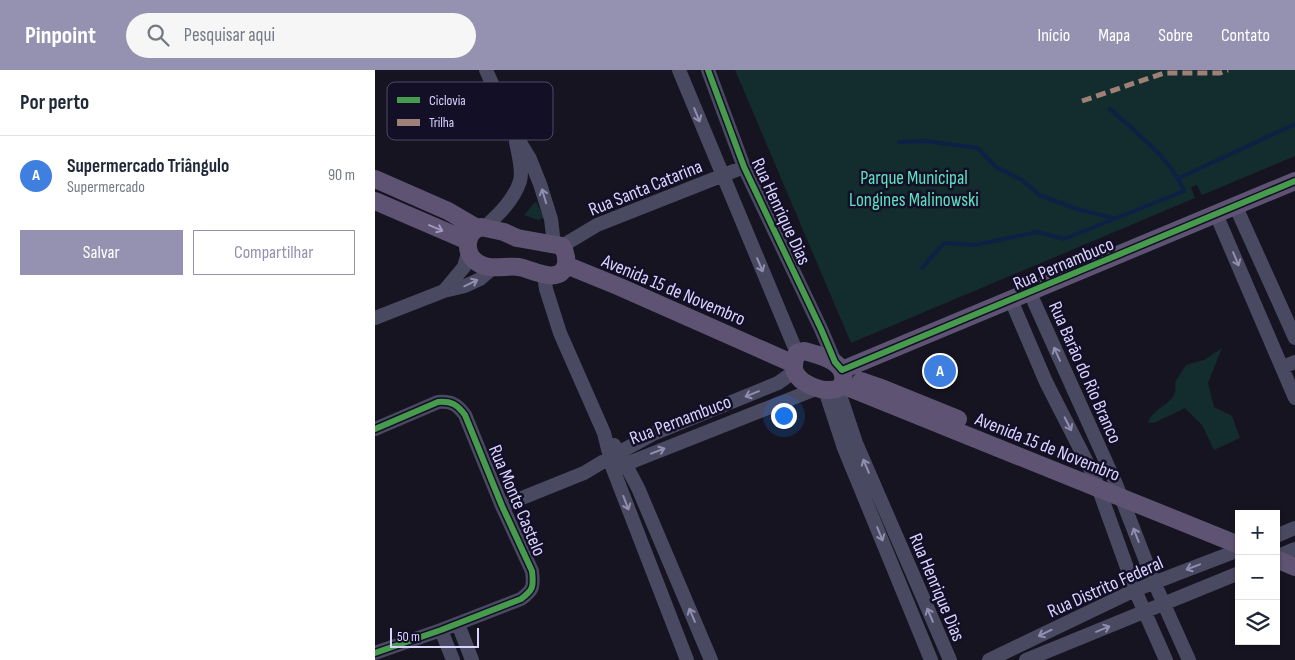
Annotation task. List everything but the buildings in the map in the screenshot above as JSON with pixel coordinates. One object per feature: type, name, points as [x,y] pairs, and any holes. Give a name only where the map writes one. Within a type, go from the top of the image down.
[{"type":"main road","points":[[375,179],[461,218],[474,237],[471,259],[478,264],[494,267],[518,267],[544,275],[555,276],[562,272],[565,265],[567,258],[565,251],[558,245],[517,238],[474,237],[412,218],[375,201]]},
{"type":"main road","name":"Rua Pernambuco","points":[[835,380],[1011,300],[1295,181]]},
{"type":"main road","points":[[412,218],[421,199]]},
{"type":"main road","name":"Avenida 15 de Novembro","points":[[565,265],[795,363],[800,378],[835,380],[1097,483],[1235,532]]},
{"type":"main road","name":"Avenida 15 de Novembro","points":[[795,363],[804,351],[812,353],[835,380]]},
{"type":"main road","name":"Avenida 15 de Novembro","points":[[1119,491],[1235,543]]},
{"type":"street","points":[[487,70],[492,82]]},
{"type":"street","name":"Rua Henrique Dias","points":[[679,70],[795,363]]},
{"type":"street","name":"Rua Henrique Dias","points":[[708,70],[744,167],[821,329],[835,380],[856,443],[950,660]]},
{"type":"street","points":[[444,292],[465,266],[474,237],[502,211],[510,200],[520,179],[519,155],[515,140]]},
{"type":"street","points":[[518,140],[530,159],[540,184],[558,245]]},
{"type":"street","name":"Rua Santa Catarina","points":[[558,245],[597,226],[744,167]]},
{"type":"street","points":[[1235,206],[1295,338]]},
{"type":"street","points":[[1216,214],[1289,364],[1295,398]]},
{"type":"street","points":[[375,318],[465,286],[480,279],[494,267]]},
{"type":"street","points":[[544,275],[546,290],[560,333],[616,461],[687,660]]},
{"type":"street","name":"Rua Barão do Rio Branco","points":[[1030,293],[1119,491],[1154,582],[1189,660]]},
{"type":"street","name":"Rua Barão do Rio Branco","points":[[1011,300],[1046,382],[1097,483],[1135,590],[1166,660]]},
{"type":"street","name":"Rua Pernambuco","points":[[616,461],[653,434],[778,383],[795,363]]},
{"type":"street","points":[[1046,382],[1065,372]]},
{"type":"street","name":"Rua Henrique Dias","points":[[835,380],[844,448],[931,660]]},
{"type":"street","name":"Rua Pernambuco","points":[[502,506],[584,473],[835,380]]},
{"type":"street","name":"Rua Monte Castelo","points":[[375,429],[438,402],[449,401],[459,405],[465,414],[502,506],[533,571],[531,591],[521,600],[375,653]]},
{"type":"street","points":[[616,461],[638,488],[711,660]]},
{"type":"street","points":[[1280,534],[1295,528]]},
{"type":"street","name":"Rua Distrito Federal","points":[[989,660],[1135,590],[1235,552]]},
{"type":"street","name":"Rua Distrito Federal","points":[[1026,660],[1235,575]]},
{"type":"street","points":[[458,624],[472,660]]},
{"type":"street","points":[[441,630],[453,660]]},
{"type":"green space","name":"Parque Municipal Longines Malinowski","points":[[735,70],[1295,70],[1295,156],[1202,195],[1197,185],[1191,187],[1195,198],[851,343]]},
{"type":"green space","points":[[536,201],[544,218],[538,220],[524,215]]},
{"type":"green space","points":[[1222,348],[1208,383],[1214,407],[1232,416],[1240,438],[1214,450],[1202,425],[1185,408],[1156,422],[1148,423],[1155,412],[1174,396],[1175,382],[1186,365],[1204,360]]},
{"type":"waterway","points":[[922,268],[944,243],[975,245],[1038,232],[1064,239],[1184,191],[1178,179],[1161,156],[1110,109]]},
{"type":"waterway","points":[[1179,178],[1295,124]]},
{"type":"waterway","points":[[899,142],[925,141],[978,148],[996,167],[1022,180],[1039,195],[1077,209],[1113,218]]},
{"type":"marked path","points":[[1082,101],[1164,73],[1220,73],[1228,70]]},
{"type":"cycle path","points":[[708,70],[744,167],[835,362],[842,370],[1295,181]]},
{"type":"cycle path","points":[[375,429],[438,402],[447,402],[459,408],[465,415],[502,506],[532,571],[533,581],[532,588],[521,599],[375,653]]},
{"type":"place","name":"Supermercado Triângulo","points":[[940,371]]}]
